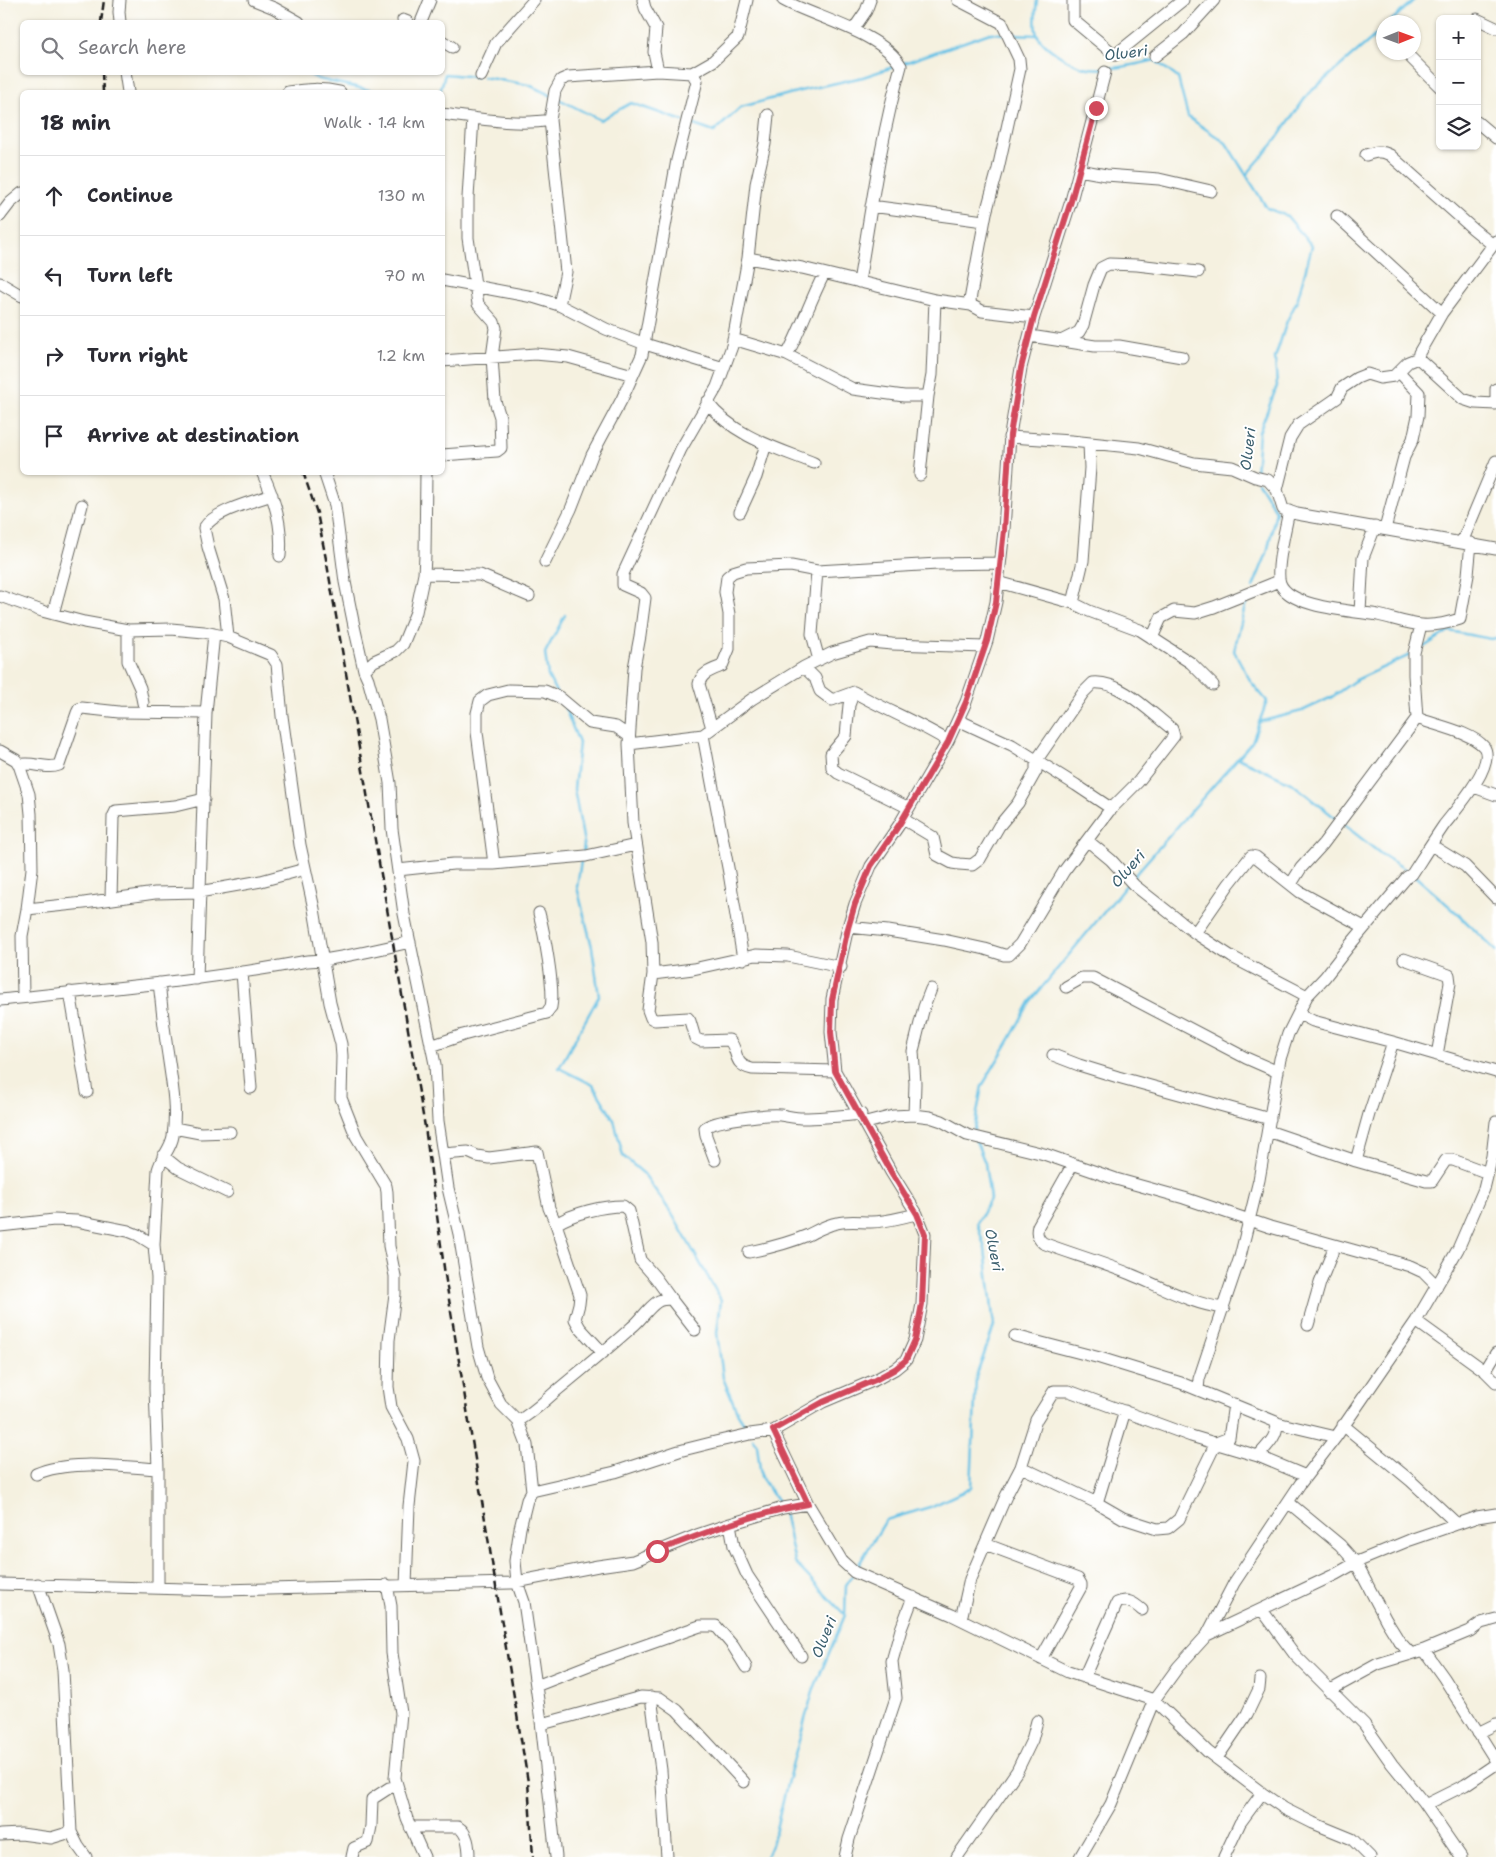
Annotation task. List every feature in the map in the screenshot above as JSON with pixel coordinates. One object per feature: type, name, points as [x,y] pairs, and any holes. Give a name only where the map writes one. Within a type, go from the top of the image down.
[{"type":"street","points":[[120,0],[120,20]]},
{"type":"street","points":[[254,0],[295,20]]},
{"type":"street","points":[[422,20],[430,0]]},
{"type":"street","points":[[481,76],[496,43],[534,0]]},
{"type":"street","points":[[643,0],[645,8],[656,28],[654,52],[658,71]]},
{"type":"street","points":[[558,305],[566,272],[550,120],[554,91],[561,80],[568,77],[658,71],[692,73],[713,61],[738,37],[747,0]]},
{"type":"street","points":[[783,0],[853,30],[880,45],[896,57],[901,66],[871,206],[859,282]]},
{"type":"street","points":[[853,30],[866,11],[870,0]]},
{"type":"street","points":[[958,0],[1002,23],[1019,59],[1020,69],[1000,160],[984,221],[970,300],[971,305]]},
{"type":"street","points":[[1073,0],[1073,20],[1114,55],[1184,0]]},
{"type":"street","points":[[1155,56],[1183,34],[1214,0]]},
{"type":"street","points":[[1481,21],[1496,28]]},
{"type":"street","points":[[1413,60],[1436,83]]},
{"type":"street","points":[[532,1491],[615,1472],[679,1451],[773,1430],[823,1402],[875,1380],[895,1369],[906,1360],[915,1340],[922,1304],[925,1234],[917,1214],[891,1172],[835,1071],[831,1032],[832,1000],[841,967],[848,928],[855,904],[871,866],[903,818],[948,742],[966,702],[985,647],[996,602],[1004,530],[1009,437],[1021,368],[1034,317],[1079,170],[1105,72]]},
{"type":"street","points":[[546,562],[571,509],[592,455],[622,399],[645,344],[677,160],[697,81],[692,73]]},
{"type":"street","points":[[125,75],[128,90]]},
{"type":"street","points":[[310,90],[324,88],[332,90]]},
{"type":"street","points":[[445,114],[527,121],[550,120]]},
{"type":"street","points":[[768,116],[765,144],[756,184],[748,258],[734,339],[717,387],[681,449],[623,574],[623,584],[641,593],[645,598],[634,668],[629,740],[633,823],[652,942],[653,974],[648,1010],[651,1018],[655,1020],[688,1018],[694,1038],[701,1040],[729,1040],[733,1044],[736,1056],[744,1067],[752,1069],[835,1071]]},
{"type":"street","points":[[445,455],[497,451],[501,448],[500,417],[495,401],[492,357],[496,328],[494,322],[479,306],[474,285],[468,238],[468,198],[473,118]]},
{"type":"street","points":[[1481,125],[1496,138]]},
{"type":"street","points":[[1366,155],[1377,152],[1384,152],[1390,155],[1472,228],[1495,243],[1442,313],[1418,358]]},
{"type":"street","points":[[1079,170],[1106,175],[1159,179],[1211,191]]},
{"type":"street","points":[[0,216],[10,203],[20,195]]},
{"type":"street","points":[[871,206],[984,221]]},
{"type":"street","points":[[1337,216],[1442,313]]},
{"type":"street","points":[[748,258],[935,300],[971,305],[982,311],[1034,317]]},
{"type":"street","points":[[1063,340],[1080,332],[1101,268],[1109,264],[1137,265],[1198,272]]},
{"type":"street","points":[[787,355],[802,326],[810,302],[824,274]]},
{"type":"street","points":[[445,280],[533,297],[558,305],[606,329],[645,344],[724,368]]},
{"type":"street","points":[[0,283],[20,295]]},
{"type":"street","points":[[920,475],[934,351],[935,300]]},
{"type":"street","points":[[1030,336],[1096,346],[1128,348],[1182,357]]},
{"type":"street","points":[[734,339],[787,355],[853,388],[904,396],[928,396]]},
{"type":"street","points":[[445,361],[535,354],[568,357],[633,375]]},
{"type":"street","points":[[1277,490],[1290,438],[1298,425],[1337,398],[1342,388],[1358,378],[1367,374],[1380,378],[1390,377],[1399,372],[1408,362],[1418,358]]},
{"type":"street","points":[[1418,358],[1463,399],[1475,403],[1496,404]]},
{"type":"street","points":[[1360,612],[1363,558],[1380,528],[1404,457],[1413,439],[1418,416],[1419,393],[1399,372]]},
{"type":"street","points":[[1496,389],[1496,398]]},
{"type":"street","points":[[707,402],[725,422],[752,438],[814,463]]},
{"type":"street","points":[[1009,437],[1139,448],[1194,463],[1232,467],[1255,477],[1268,480],[1277,490],[1283,510],[1329,520],[1496,549]]},
{"type":"street","points":[[1073,603],[1083,561],[1090,468],[1089,443]]},
{"type":"street","points":[[740,512],[756,478],[766,444]]},
{"type":"street","points":[[1289,511],[1279,565],[1279,581],[1282,587],[1293,596],[1316,604],[1421,625],[1435,625],[1460,619],[1468,575],[1467,543],[1496,461]]},
{"type":"street","points":[[263,475],[272,494],[281,533],[280,556]]},
{"type":"street","points":[[325,475],[335,505],[345,582],[364,670],[379,719],[390,784],[392,829],[398,870],[410,942],[435,1064],[438,1121],[448,1188],[459,1234],[478,1347],[487,1378],[501,1404],[518,1421],[527,1444],[532,1491],[527,1500],[520,1528],[515,1561],[517,1582],[524,1602],[542,1724],[556,1857]]},
{"type":"street","points":[[364,670],[374,661],[396,651],[403,644],[416,612],[424,574],[426,475]]},
{"type":"street","points":[[228,636],[224,599],[204,528],[217,516],[272,494]]},
{"type":"street","points":[[53,614],[82,505]]},
{"type":"street","points":[[712,728],[699,684],[700,678],[704,674],[722,666],[729,649],[730,614],[725,592],[728,577],[732,572],[746,568],[790,566],[817,571],[938,564],[1000,563]]},
{"type":"street","points":[[817,571],[812,634],[819,660]]},
{"type":"street","points":[[424,574],[480,575],[529,596]]},
{"type":"street","points":[[1152,638],[1160,618],[1174,611],[1195,613],[1214,608],[1240,595],[1279,581]]},
{"type":"street","points":[[998,582],[1073,603],[1140,630],[1191,663],[1213,685]]},
{"type":"street","points":[[0,596],[53,614],[128,630],[171,629],[228,636],[271,655],[277,664],[282,716],[306,870],[330,1003],[342,1056],[341,1098],[356,1136],[386,1186],[387,1192],[389,1246],[395,1276],[395,1294],[389,1340],[388,1387],[391,1407],[408,1439],[414,1461],[409,1506],[406,1586]]},
{"type":"street","points":[[1291,884],[1301,868],[1323,844],[1417,718],[1414,653],[1421,625]]},
{"type":"street","points":[[128,630],[128,661],[140,688],[143,703]]},
{"type":"street","points":[[196,978],[206,713],[214,634]]},
{"type":"street","points":[[494,864],[477,732],[477,713],[480,701],[488,695],[508,690],[546,691],[559,698],[590,722],[616,727],[629,740],[703,735],[752,699],[804,666],[832,653],[870,642],[985,647]]},
{"type":"street","points":[[804,666],[815,678],[820,691],[832,700],[854,692]]},
{"type":"street","points":[[848,928],[888,931],[944,940],[1009,955],[1020,944],[1064,870],[1112,809],[1138,782],[1174,736],[1172,729],[1122,690],[1103,683],[1093,684],[1084,692],[1036,761],[1036,771],[1018,802],[999,826],[980,860],[972,865],[952,863],[937,855],[933,837],[903,818]]},
{"type":"street","points":[[854,692],[948,742]]},
{"type":"street","points":[[854,692],[846,736],[832,754],[832,768],[838,773],[909,808]]},
{"type":"street","points":[[19,765],[26,763],[48,767],[59,765],[77,713],[82,708],[119,712],[206,713]]},
{"type":"street","points":[[1198,1390],[1199,1379],[1224,1308],[1250,1219],[1283,1051],[1307,996],[1326,977],[1364,927],[1407,877],[1412,874],[1474,787],[1487,758],[1487,752],[1483,745],[1459,732],[1417,718]]},
{"type":"street","points":[[958,720],[1012,746],[1112,809]]},
{"type":"street","points":[[703,735],[729,873],[742,958]]},
{"type":"street","points":[[0,751],[16,760],[19,765],[29,794],[31,814],[32,869],[22,936],[23,997]]},
{"type":"street","points":[[1474,787],[1496,795]]},
{"type":"street","points":[[111,899],[113,817],[116,811],[175,806],[204,799]]},
{"type":"street","points":[[1088,841],[1111,860],[1131,882],[1195,933],[1232,957],[1307,996]]},
{"type":"street","points":[[398,870],[453,864],[494,864],[581,856],[636,845]]},
{"type":"street","points":[[1431,845],[1465,866],[1496,898]]},
{"type":"street","points":[[1195,933],[1229,884],[1252,856],[1256,857],[1300,892],[1364,927]]},
{"type":"street","points":[[27,909],[155,893],[199,892],[261,881],[306,870]]},
{"type":"street","points":[[431,1046],[463,1035],[547,1014],[550,1007],[551,986],[539,913]]},
{"type":"street","points":[[0,1000],[242,972],[380,950],[410,942]]},
{"type":"street","points":[[653,974],[693,969],[756,955],[788,956],[841,967]]},
{"type":"street","points":[[1404,959],[1448,975],[1450,979],[1437,1055]]},
{"type":"street","points":[[242,972],[251,1088]]},
{"type":"street","points":[[1066,987],[1082,978],[1094,978],[1142,1005],[1246,1058],[1278,1072]]},
{"type":"street","points":[[158,1588],[157,1278],[154,1245],[158,1170],[160,1161],[170,1148],[174,1128],[175,1098],[159,983]]},
{"type":"street","points":[[914,1115],[914,1051],[924,1007],[931,989]]},
{"type":"street","points":[[70,992],[87,1092]]},
{"type":"street","points":[[1299,1014],[1313,1021],[1496,1072]]},
{"type":"street","points":[[1356,1161],[1369,1114],[1393,1042]]},
{"type":"street","points":[[1053,1055],[1118,1077],[1270,1119]]},
{"type":"street","points":[[715,1160],[705,1128],[708,1124],[720,1121],[778,1115],[800,1118],[863,1119],[914,1115],[942,1121],[967,1135],[1044,1154],[1333,1245],[1410,1266],[1423,1272],[1437,1286]]},
{"type":"street","points":[[1080,1857],[1111,1804],[1154,1700],[1178,1667],[1207,1635],[1234,1583],[1306,1476],[1336,1437],[1416,1321],[1458,1249],[1484,1189],[1492,1156],[1496,1122]]},
{"type":"street","points":[[174,1128],[200,1133],[230,1132]]},
{"type":"street","points":[[1268,1132],[1356,1161],[1426,1181],[1432,1181],[1446,1160],[1453,1160],[1488,1173]]},
{"type":"street","points":[[443,1154],[468,1152],[489,1158],[538,1152],[548,1208],[556,1224],[580,1295],[575,1319],[580,1328],[603,1353]]},
{"type":"street","points":[[163,1156],[178,1168],[227,1192]]},
{"type":"street","points":[[1073,1164],[1038,1226],[1036,1231],[1038,1239],[1058,1249],[1117,1268],[1187,1298],[1224,1308]]},
{"type":"street","points":[[556,1224],[580,1214],[615,1206],[624,1206],[628,1211],[640,1260],[656,1277],[695,1330]]},
{"type":"street","points":[[749,1252],[779,1245],[822,1227],[837,1223],[855,1220],[878,1222],[917,1214]]},
{"type":"street","points":[[0,1226],[54,1220],[77,1221],[128,1231],[154,1245]]},
{"type":"street","points":[[1308,1325],[1333,1245]]},
{"type":"street","points":[[518,1421],[541,1406],[603,1353],[612,1343],[632,1328],[657,1302],[666,1298],[671,1299]]},
{"type":"street","points":[[1416,1321],[1485,1371],[1496,1382]]},
{"type":"street","points":[[1015,1336],[1100,1358],[1198,1390],[1277,1423],[1336,1437]]},
{"type":"street","points":[[1485,1371],[1496,1353]]},
{"type":"street","points":[[961,1619],[970,1579],[1020,1467],[1036,1420],[1054,1391],[1069,1391],[1191,1436],[1258,1456],[1306,1476]]},
{"type":"street","points":[[1020,1467],[1123,1518],[1157,1529],[1168,1528],[1179,1519],[1216,1443],[1229,1438],[1234,1404]]},
{"type":"street","points":[[1096,1503],[1125,1411]]},
{"type":"street","points":[[1258,1456],[1274,1435],[1277,1423]]},
{"type":"street","points":[[1343,1426],[1411,1481],[1457,1524]]},
{"type":"street","points":[[773,1430],[808,1504],[842,1561],[854,1572],[914,1597],[1068,1672],[1154,1700],[1217,1758],[1262,1793],[1285,1809],[1352,1839],[1370,1857]]},
{"type":"street","points":[[36,1474],[55,1467],[70,1466],[158,1469]]},
{"type":"street","points":[[1288,1502],[1340,1545],[1356,1562],[1386,1620],[1399,1641],[1410,1653]]},
{"type":"street","points":[[0,1584],[224,1590],[486,1585],[517,1582],[633,1561],[730,1524],[783,1508],[808,1504]]},
{"type":"street","points":[[1207,1635],[1262,1610],[1356,1562],[1410,1540],[1457,1524],[1496,1514]]},
{"type":"street","points":[[730,1524],[734,1546],[747,1575],[801,1656]]},
{"type":"street","points":[[986,1544],[1078,1580],[1081,1584],[1070,1608],[1041,1659]]},
{"type":"street","points":[[38,1584],[59,1644],[63,1670],[71,1832],[86,1857]]},
{"type":"street","points":[[387,1586],[391,1606],[392,1653],[401,1713],[395,1778],[410,1827],[424,1857]]},
{"type":"street","points":[[845,1857],[848,1839],[896,1698],[892,1661],[901,1629],[914,1597]]},
{"type":"street","points":[[1084,1677],[1117,1603],[1127,1600],[1133,1602],[1142,1610]]},
{"type":"street","points":[[1262,1610],[1295,1655],[1364,1724],[1392,1764],[1425,1805],[1461,1857]]},
{"type":"street","points":[[1329,1691],[1378,1664],[1424,1650],[1470,1632],[1481,1623],[1496,1619]]},
{"type":"street","points":[[536,1686],[700,1626],[716,1626],[733,1646],[746,1667]]},
{"type":"street","points":[[1424,1650],[1444,1678],[1496,1763],[1464,1785],[1425,1805]]},
{"type":"street","points":[[1217,1758],[1246,1714],[1259,1689],[1260,1679]]},
{"type":"street","points":[[542,1724],[623,1702],[650,1697],[660,1698],[677,1710],[744,1782]]},
{"type":"street","points":[[650,1697],[661,1770],[667,1857]]},
{"type":"street","points":[[958,1857],[1018,1771],[1032,1740],[1037,1721]]},
{"type":"street","points":[[1478,1733],[1496,1724]]},
{"type":"street","points":[[352,1857],[354,1848],[368,1842],[371,1826],[372,1799],[389,1788],[397,1786]]},
{"type":"street","points":[[1224,1857],[1240,1823],[1262,1793]]},
{"type":"street","points":[[410,1827],[458,1827],[466,1835],[469,1857]]},
{"type":"street","points":[[0,1835],[21,1834],[51,1838],[71,1832]]},
{"type":"waterway","name":"Olueri","points":[[1037,0],[1035,22],[1037,34],[1045,44],[1064,59],[1083,67],[1100,69],[1129,66],[1155,60],[1178,78],[1188,117],[1226,143],[1267,208],[1287,216],[1312,246],[1297,301],[1287,321],[1275,358],[1277,386],[1259,432],[1256,475]]},
{"type":"waterway","points":[[1398,15],[1414,0]]},
{"type":"waterway","points":[[904,63],[990,33],[1003,34]]},
{"type":"waterway","points":[[1011,34],[1037,35]]},
{"type":"waterway","points":[[1247,174],[1273,144],[1308,94],[1376,35]]},
{"type":"waterway","points":[[691,124],[714,132],[741,107],[863,77],[896,66]]},
{"type":"waterway","points":[[445,74],[477,77]]},
{"type":"waterway","points":[[311,75],[318,79],[370,90]]},
{"type":"waterway","points":[[441,90],[445,75]]},
{"type":"waterway","points":[[483,77],[529,85],[552,96]]},
{"type":"waterway","points":[[557,98],[600,120],[631,103],[683,121]]},
{"type":"waterway","name":"Olueri","points":[[1253,587],[1267,553],[1276,511],[1258,482]]},
{"type":"waterway","name":"Olueri","points":[[1133,877],[1252,742],[1267,701],[1251,682],[1234,651],[1249,597]]},
{"type":"waterway","points":[[556,692],[548,676],[545,653],[565,615]]},
{"type":"waterway","points":[[1419,650],[1449,631],[1491,639],[1496,638]]},
{"type":"waterway","points":[[1259,722],[1302,711],[1332,697],[1354,681],[1410,655]]},
{"type":"waterway","points":[[565,708],[579,743],[574,789],[584,843],[583,853]]},
{"type":"waterway","points":[[1238,758],[1293,784],[1338,820]]},
{"type":"waterway","points":[[1342,823],[1381,854],[1408,871]]},
{"type":"waterway","points":[[581,861],[577,887],[592,947],[599,996],[559,1068],[593,1085],[614,1120],[623,1156],[644,1174],[672,1214],[721,1300],[717,1333],[723,1378],[738,1414],[749,1431]]},
{"type":"waterway","points":[[1415,876],[1496,951]]},
{"type":"waterway","name":"Olueri","points":[[973,1134],[982,1086],[1030,1002],[1128,883]]},
{"type":"waterway","name":"Olueri","points":[[856,1569],[886,1520],[930,1507],[971,1488],[976,1377],[994,1326],[985,1249],[977,1223],[990,1199],[985,1163],[976,1141]]},
{"type":"waterway","points":[[753,1438],[757,1445],[761,1477],[780,1505]]},
{"type":"waterway","points":[[784,1512],[795,1563],[845,1615]]},
{"type":"waterway","name":"Olueri","points":[[766,1857],[773,1841],[813,1691],[845,1615],[846,1585],[852,1576]]},
{"type":"railway","points":[[101,20],[104,0]]},
{"type":"railway","points":[[102,75],[103,90]]},
{"type":"railway","points":[[304,475],[317,513],[327,564],[425,1127],[445,1275],[528,1782],[533,1857]]},
{"type":"route","points":[[657,1551],[730,1524],[783,1508],[808,1504],[773,1430],[823,1402],[875,1380],[895,1369],[906,1360],[915,1340],[922,1304],[925,1234],[917,1214],[891,1172],[866,1123],[835,1071],[831,1032],[832,1000],[841,967],[848,928],[855,904],[871,866],[899,825],[948,742],[966,702],[987,641],[996,602],[1004,530],[1010,435],[1021,368],[1034,317],[1071,201],[1096,108]]}]
